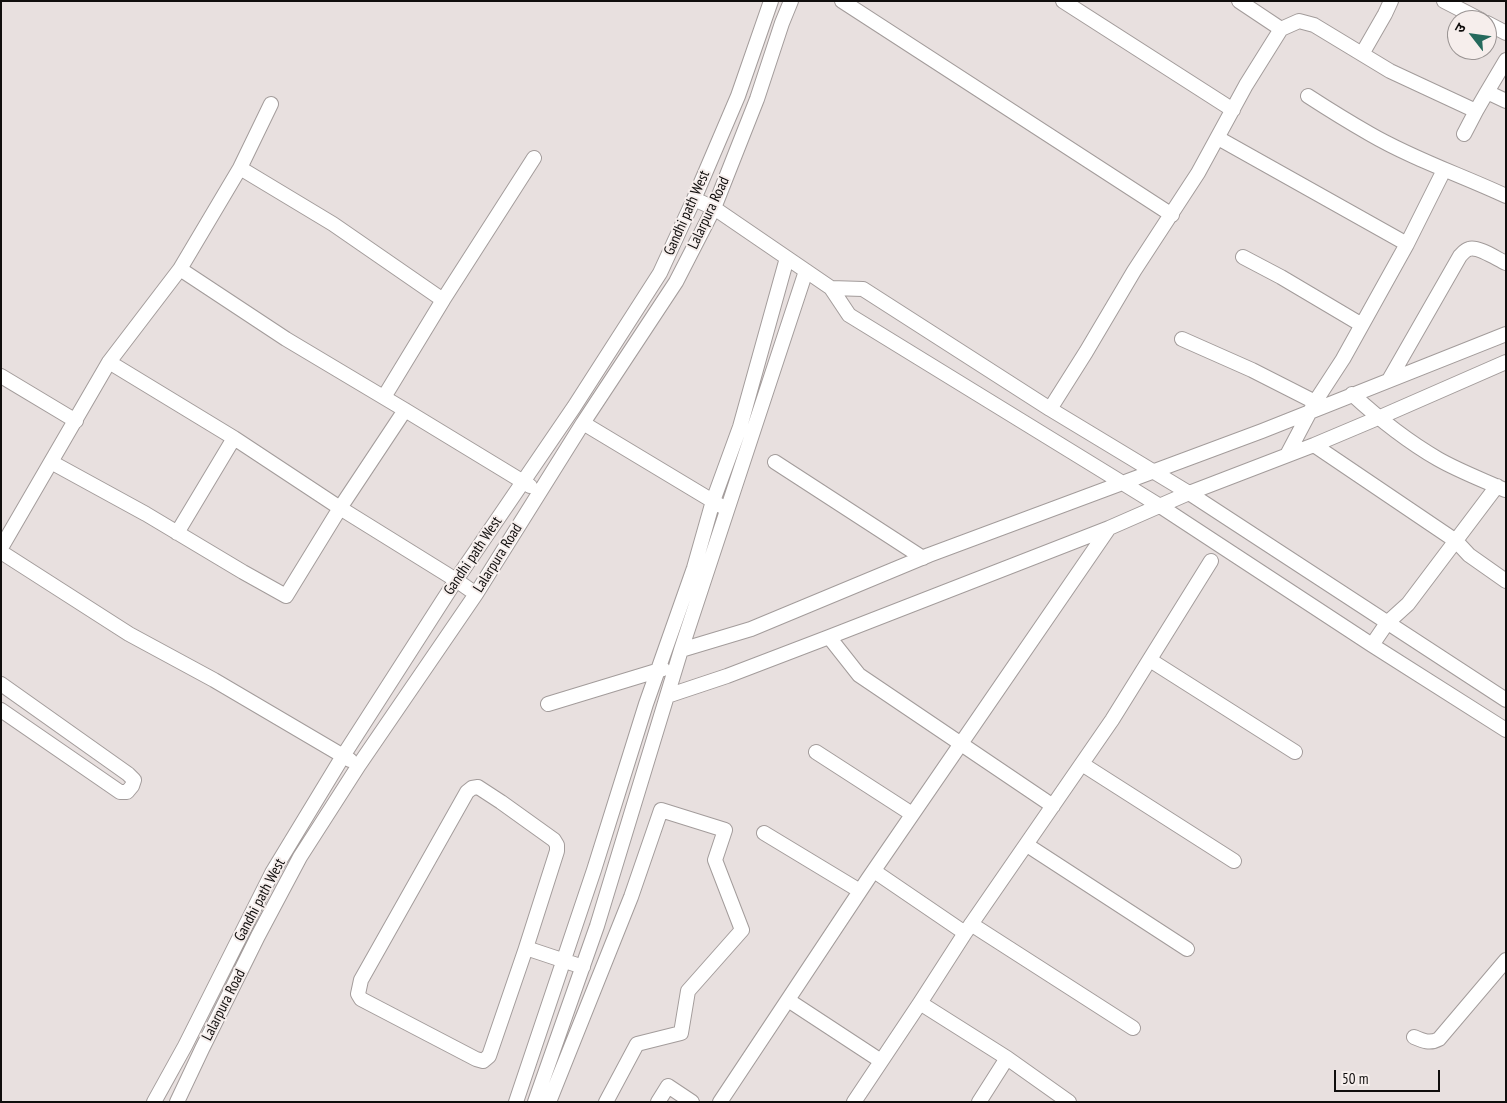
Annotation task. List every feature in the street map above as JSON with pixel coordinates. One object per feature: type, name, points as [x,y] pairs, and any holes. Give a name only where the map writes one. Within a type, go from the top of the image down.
[{"type":"street","name":"Gandhi path West","points":[[154,1102],[185,1046],[272,872],[343,756],[456,580],[574,407],[660,273],[738,96],[771,1]]},
{"type":"street","name":"Lalarpura Road","points":[[177,1102],[258,936],[300,857],[359,765],[476,594],[583,423],[676,282],[714,208],[757,99],[791,1]]},
{"type":"street","points":[[842,1],[1172,215]]},
{"type":"street","points":[[1063,1],[1233,110]]},
{"type":"street","points":[[1239,1],[1280,29]]},
{"type":"street","points":[[1362,54],[1391,1]]},
{"type":"street","points":[[1444,1],[1462,10]]},
{"type":"street","points":[[1050,409],[1134,271],[1172,215],[1280,29],[1299,21],[1314,25],[1390,71],[1476,111]]},
{"type":"street","points":[[1464,134],[1506,60]]},
{"type":"street","points":[[1487,92],[1506,101]]},
{"type":"street","points":[[1308,96],[1370,135],[1444,170],[1506,196]]},
{"type":"street","points":[[271,104],[240,168],[180,269],[109,362],[1,550],[129,634],[214,680],[359,765]]},
{"type":"street","points":[[1218,138],[1407,244]]},
{"type":"street","points":[[384,397],[534,158]]},
{"type":"street","points":[[240,168],[333,224],[444,300]]},
{"type":"street","points":[[1287,455],[1312,406],[1343,359],[1407,244],[1444,170]]},
{"type":"street","points":[[694,199],[714,208],[831,288],[850,314],[1160,506],[1506,730]]},
{"type":"street","points":[[1389,380],[1460,256],[1466,249],[1478,250],[1506,263]]},
{"type":"street","points":[[1242,257],[1281,277],[1362,325]]},
{"type":"street","points":[[516,1102],[657,671],[694,568],[713,501],[740,427],[787,258]]},
{"type":"street","points":[[180,269],[286,339],[539,492]]},
{"type":"street","points":[[535,1102],[583,967],[680,650],[806,271]]},
{"type":"street","points":[[831,288],[864,289],[1050,409],[1190,493],[1506,700]]},
{"type":"street","points":[[680,650],[751,629],[923,558],[1154,472],[1312,406],[1352,394],[1506,334]]},
{"type":"street","points":[[1182,339],[1252,370],[1312,406]]},
{"type":"street","points":[[109,362],[234,438],[476,594]]},
{"type":"street","points":[[667,696],[727,676],[1109,528],[1190,493],[1314,445],[1506,362]]},
{"type":"street","points":[[1,376],[76,422]]},
{"type":"street","points":[[1352,394],[1378,418],[1439,460],[1501,488],[1408,604],[1387,623],[1372,645]]},
{"type":"street","points":[[51,462],[286,596],[340,508],[405,410]]},
{"type":"street","points":[[583,423],[728,510]]},
{"type":"street","points":[[177,533],[234,438]]},
{"type":"street","points":[[1314,445],[1456,542],[1469,555],[1506,581]]},
{"type":"street","points":[[775,462],[923,558]]},
{"type":"street","points":[[720,1102],[912,814],[1109,528]]},
{"type":"street","points":[[854,1102],[968,928],[1082,764],[1212,561]]},
{"type":"street","points":[[828,637],[859,676],[1053,806]]},
{"type":"street","points":[[1150,660],[1294,752]]},
{"type":"street","points":[[548,704],[676,665]]},
{"type":"street","points":[[1,684],[128,774],[134,780],[132,786],[127,792],[120,792],[1,710]]},
{"type":"street","points":[[816,752],[912,814]]},
{"type":"street","points":[[1082,764],[1234,861]]},
{"type":"street","points":[[472,788],[478,788],[501,802],[554,840],[557,845],[557,851],[526,948],[489,1056],[483,1061],[361,999],[358,994],[361,980],[467,792],[472,788]]},
{"type":"street","points":[[618,790],[637,795]]},
{"type":"street","points":[[549,1102],[631,897],[661,810],[725,830],[716,860],[742,930],[688,991],[680,1033],[638,1044],[606,1102]]},
{"type":"street","points":[[764,833],[860,891]]},
{"type":"street","points":[[1027,845],[1187,949]]},
{"type":"street","points":[[874,871],[1133,1028]]},
{"type":"street","points":[[584,897],[631,897]]},
{"type":"street","points":[[526,948],[583,967]]},
{"type":"street","points":[[1414,1037],[1433,1042],[1439,1039],[1506,960]]},
{"type":"street","points":[[788,1000],[881,1061]]},
{"type":"street","points":[[920,1003],[1007,1058],[1069,1102]]},
{"type":"street","points":[[979,1102],[1007,1058]]},
{"type":"street","points":[[658,1102],[668,1086],[692,1102]]}]
